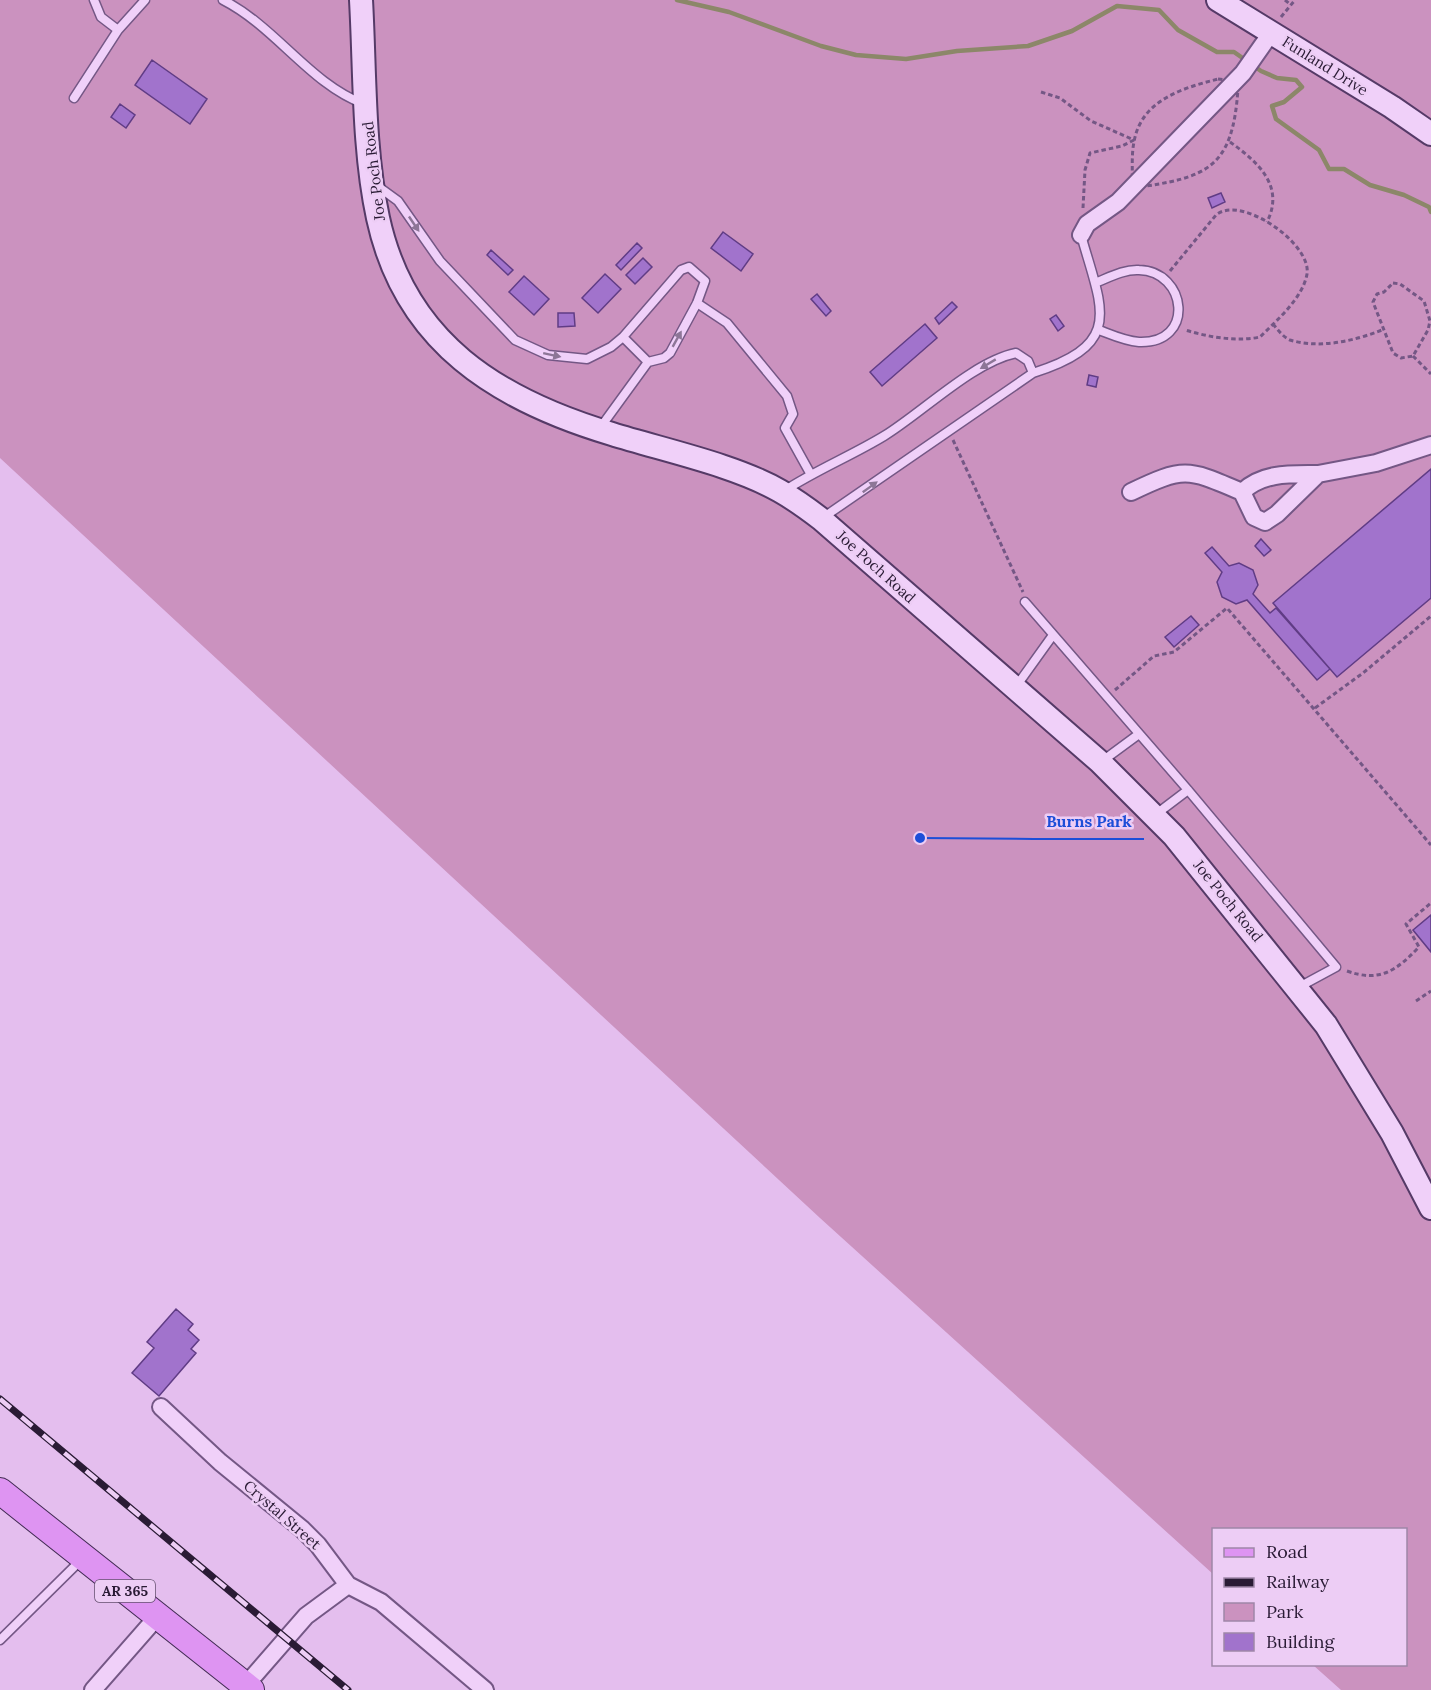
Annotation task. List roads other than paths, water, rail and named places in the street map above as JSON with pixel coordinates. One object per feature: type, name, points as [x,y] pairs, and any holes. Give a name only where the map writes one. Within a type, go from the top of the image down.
[{"type":"main road","name":"AR 365","points":[[0,1491],[240,1684]]},
{"type":"street","name":"Joe Poch Road","points":[[361,0],[373,183],[378,218],[401,279],[421,314],[449,350],[499,388],[531,405],[598,430],[757,479],[783,492],[821,519],[1014,690],[1100,762],[1155,815],[1298,987],[1353,1067],[1431,1208]]},
{"type":"street","name":"Funland Drive","points":[[1218,0],[1392,107],[1431,134]]},
{"type":"street","points":[[1081,235],[1087,224],[1118,202],[1240,77],[1271,33]]},
{"type":"street","points":[[1242,492],[1264,478],[1290,474],[1318,474],[1376,463],[1431,445]]},
{"type":"street","points":[[1131,492],[1159,479],[1192,472],[1242,492],[1254,517],[1265,522],[1277,514],[1318,474]]},
{"type":"street","name":"Crystal Street","points":[[161,1407],[220,1462],[302,1529],[318,1545],[348,1585],[381,1602],[485,1690]]},
{"type":"street","points":[[240,1684],[306,1616],[348,1585]]},
{"type":"street","points":[[93,1690],[157,1617]]},
{"type":"lane","points":[[94,0],[101,17],[118,30]]},
{"type":"lane","points":[[74,98],[118,30],[145,0]]},
{"type":"lane","points":[[224,0],[271,31],[332,88],[367,106]]},
{"type":"lane","points":[[373,183],[398,201],[440,261],[521,345],[548,355],[587,359],[623,337],[685,267],[695,271],[705,281],[697,303],[670,353],[664,358],[648,362],[598,430]]},
{"type":"lane","points":[[821,519],[1033,373],[1056,366],[1076,354],[1099,330],[1101,309],[1081,235]]},
{"type":"lane","points":[[1095,283],[1138,269],[1148,271],[1164,280],[1179,300],[1175,327],[1164,337],[1141,342],[1099,330]]},
{"type":"lane","points":[[697,303],[727,323],[787,396],[793,414],[785,428],[810,473]]},
{"type":"lane","points":[[623,337],[648,362]]},
{"type":"lane","points":[[783,492],[810,473],[885,435],[989,362],[1016,353],[1028,361],[1033,373]]},
{"type":"lane","points":[[1024,602],[1188,790],[1336,967],[1298,987]]},
{"type":"lane","points":[[1014,690],[1053,635]]},
{"type":"lane","points":[[1100,762],[1139,734]]},
{"type":"lane","points":[[1155,815],[1188,790]]},
{"type":"lane","points":[[0,1640],[84,1558]]},
{"type":"waterway","points":[[677,0],[729,12],[821,46],[856,55],[906,59],[957,51],[1028,46],[1072,31],[1117,6],[1159,10],[1178,30],[1217,52],[1234,52],[1261,71],[1277,78],[1296,80],[1302,87],[1284,102],[1272,106],[1276,119],[1319,150],[1329,169],[1344,169],[1370,185],[1404,195],[1429,207],[1431,212]]},
{"type":"railway","points":[[0,1399],[348,1690]]},
{"type":"place","name":"Burns Park","points":[[920,838]]}]
